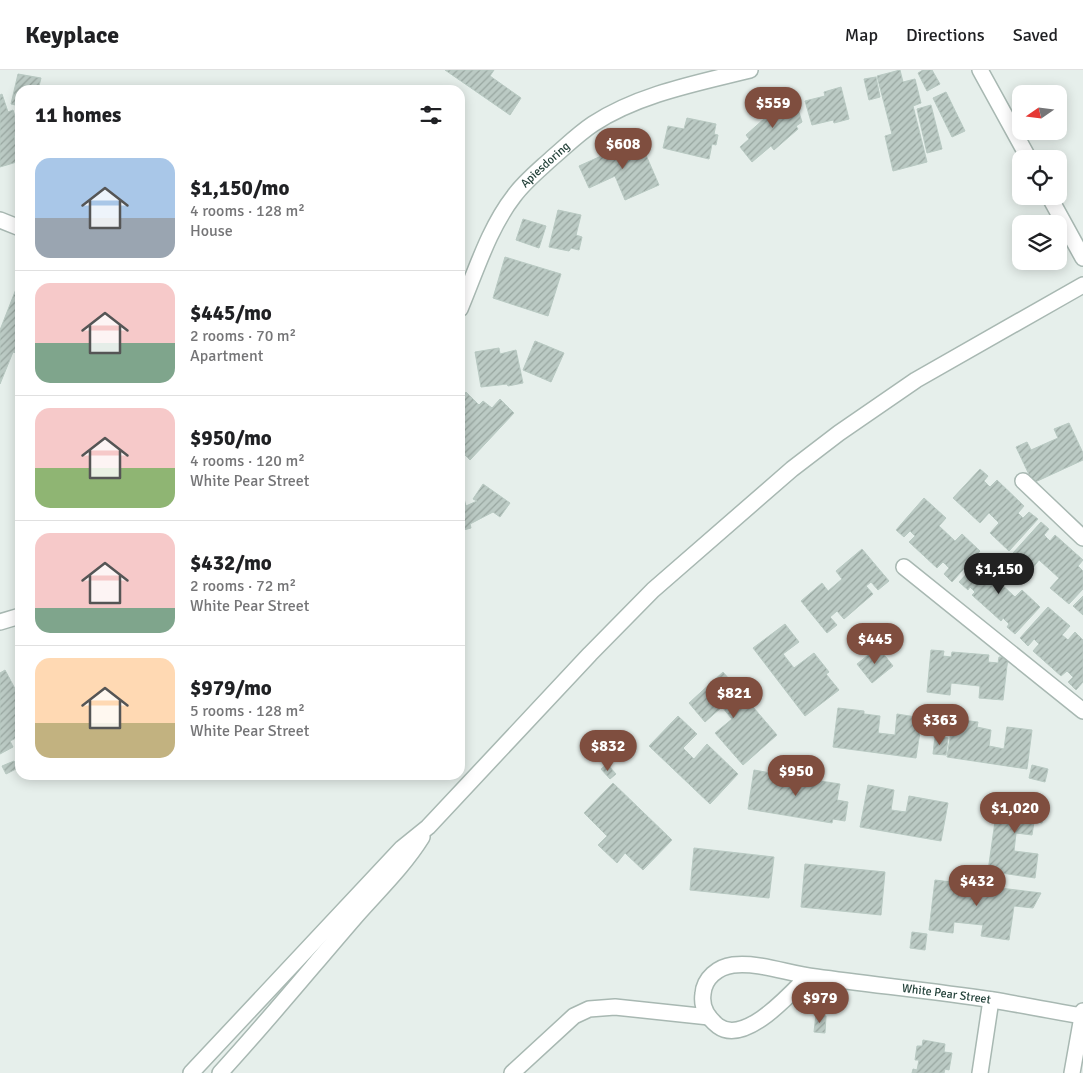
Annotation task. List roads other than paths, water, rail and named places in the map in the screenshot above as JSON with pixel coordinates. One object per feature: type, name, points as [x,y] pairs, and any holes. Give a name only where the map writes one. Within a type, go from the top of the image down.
[{"type":"street","name":"Apiesdoring","points":[[465,297],[500,217],[514,195],[540,169],[592,124],[657,95],[750,70]]},
{"type":"street","points":[[980,70],[1023,150]]},
{"type":"street","points":[[1054,205],[1083,258]]},
{"type":"street","points":[[0,220],[15,226]]},
{"type":"street","points":[[191,1073],[402,848],[428,827],[590,654],[653,590],[792,469],[839,433],[916,380],[1083,285]]},
{"type":"street","points":[[1023,481],[1083,538]]},
{"type":"street","points":[[904,567],[1083,711]]},
{"type":"street","points":[[0,622],[15,618]]},
{"type":"street","points":[[220,1073],[265,1024],[356,916],[410,856],[428,827]]},
{"type":"street","name":"White Pear Street","points":[[709,1017],[702,1001],[703,989],[708,979],[717,970],[725,966],[753,964],[808,976],[1083,1014]]},
{"type":"street","points":[[512,1073],[574,1016],[589,1009],[615,1007],[709,1017],[721,1028],[733,1030],[747,1028],[762,1019],[808,976]]},
{"type":"street","points":[[980,1073],[992,1000]]},
{"type":"street","points":[[1072,1073],[1083,1014]]}]
